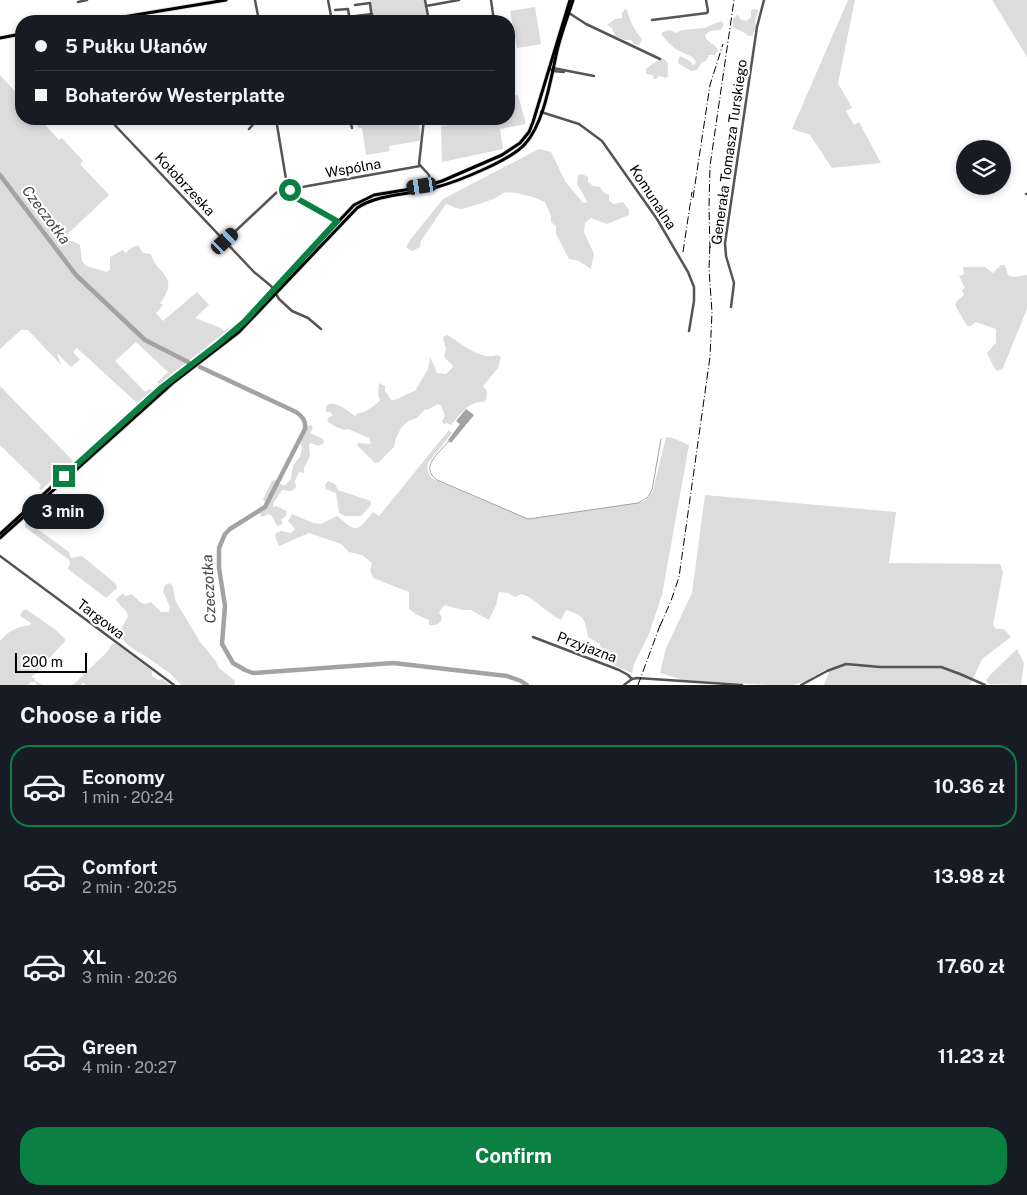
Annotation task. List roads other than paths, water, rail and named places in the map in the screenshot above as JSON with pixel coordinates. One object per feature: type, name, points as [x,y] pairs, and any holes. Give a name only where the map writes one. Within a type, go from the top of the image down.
[{"type":"main road","points":[[135,15],[226,0]]},
{"type":"main road","points":[[0,538],[196,361],[235,330],[275,293],[350,208],[365,198],[452,178],[502,155],[520,143],[534,122],[569,13],[571,0]]},
{"type":"main road","points":[[0,534],[161,388],[192,366],[200,363],[239,332],[357,208],[375,199],[444,185],[516,152],[528,140],[536,127],[571,0]]},
{"type":"main road","points":[[0,38],[15,35]]},
{"type":"street","points":[[78,2],[87,0]]},
{"type":"street","points":[[255,0],[258,15]]},
{"type":"street","points":[[328,0],[331,15]]},
{"type":"street","points":[[425,0],[428,15]]},
{"type":"street","points":[[426,6],[458,0]]},
{"type":"street","points":[[491,0],[493,15]]},
{"type":"street","points":[[652,20],[708,12],[706,0]]},
{"type":"street","name":"Generała Tomasza Turskiego","points":[[731,307],[734,283],[726,256],[725,243],[757,27],[764,0]]},
{"type":"street","points":[[355,5],[369,2],[372,14],[364,15]]},
{"type":"street","points":[[336,10],[348,9],[350,15]]},
{"type":"street","points":[[569,13],[586,24],[660,59]]},
{"type":"street","points":[[552,69],[594,76]]},
{"type":"street","name":"Komunalna","points":[[541,112],[579,124],[602,142],[657,219],[688,272],[694,287],[694,301],[689,331]]},
{"type":"street","name":"Kołobrzeska","points":[[115,125],[266,284],[271,286],[292,311],[308,318],[321,329]]},
{"type":"street","points":[[249,128],[252,125]]},
{"type":"street","points":[[277,125],[287,185],[291,189],[288,192]]},
{"type":"street","points":[[423,125],[420,166],[429,175],[432,184]]},
{"type":"street","name":"Wspólna","points":[[291,189],[420,166]]},
{"type":"street","points":[[225,241],[287,185]]},
{"type":"street","points":[[283,190],[337,221]]},
{"type":"street","name":"Targowa","points":[[0,554],[174,685]]},
{"type":"street","name":"Przyjazna","points":[[533,637],[619,670],[632,679]]},
{"type":"street","points":[[801,685],[827,671],[846,664],[880,667],[941,667],[985,685]]},
{"type":"street","points":[[624,685],[632,679],[638,678],[742,685]]},
{"type":"waterway","name":"Czeczotka","points":[[0,175],[76,275],[145,340],[188,362]]},
{"type":"waterway","name":"Czeczotka","points":[[200,367],[296,412],[302,417],[305,424],[305,429],[265,507],[230,529],[225,534],[219,548],[219,568],[225,606],[222,644],[233,663],[253,673],[393,663],[507,676],[527,685]]},
{"type":"waterway","points":[[449,441],[432,460],[430,465],[432,475],[437,480],[528,519],[638,503],[648,497],[652,490],[661,439]]},
{"type":"railway","points":[[710,248],[710,166],[734,0]]},
{"type":"railway","points":[[693,198],[710,85],[723,44]]},
{"type":"railway","points":[[683,252],[692,192]]},
{"type":"railway","points":[[660,626],[679,577],[710,357],[712,312],[709,269],[710,242]]},
{"type":"railway","points":[[638,685],[662,620]]}]
